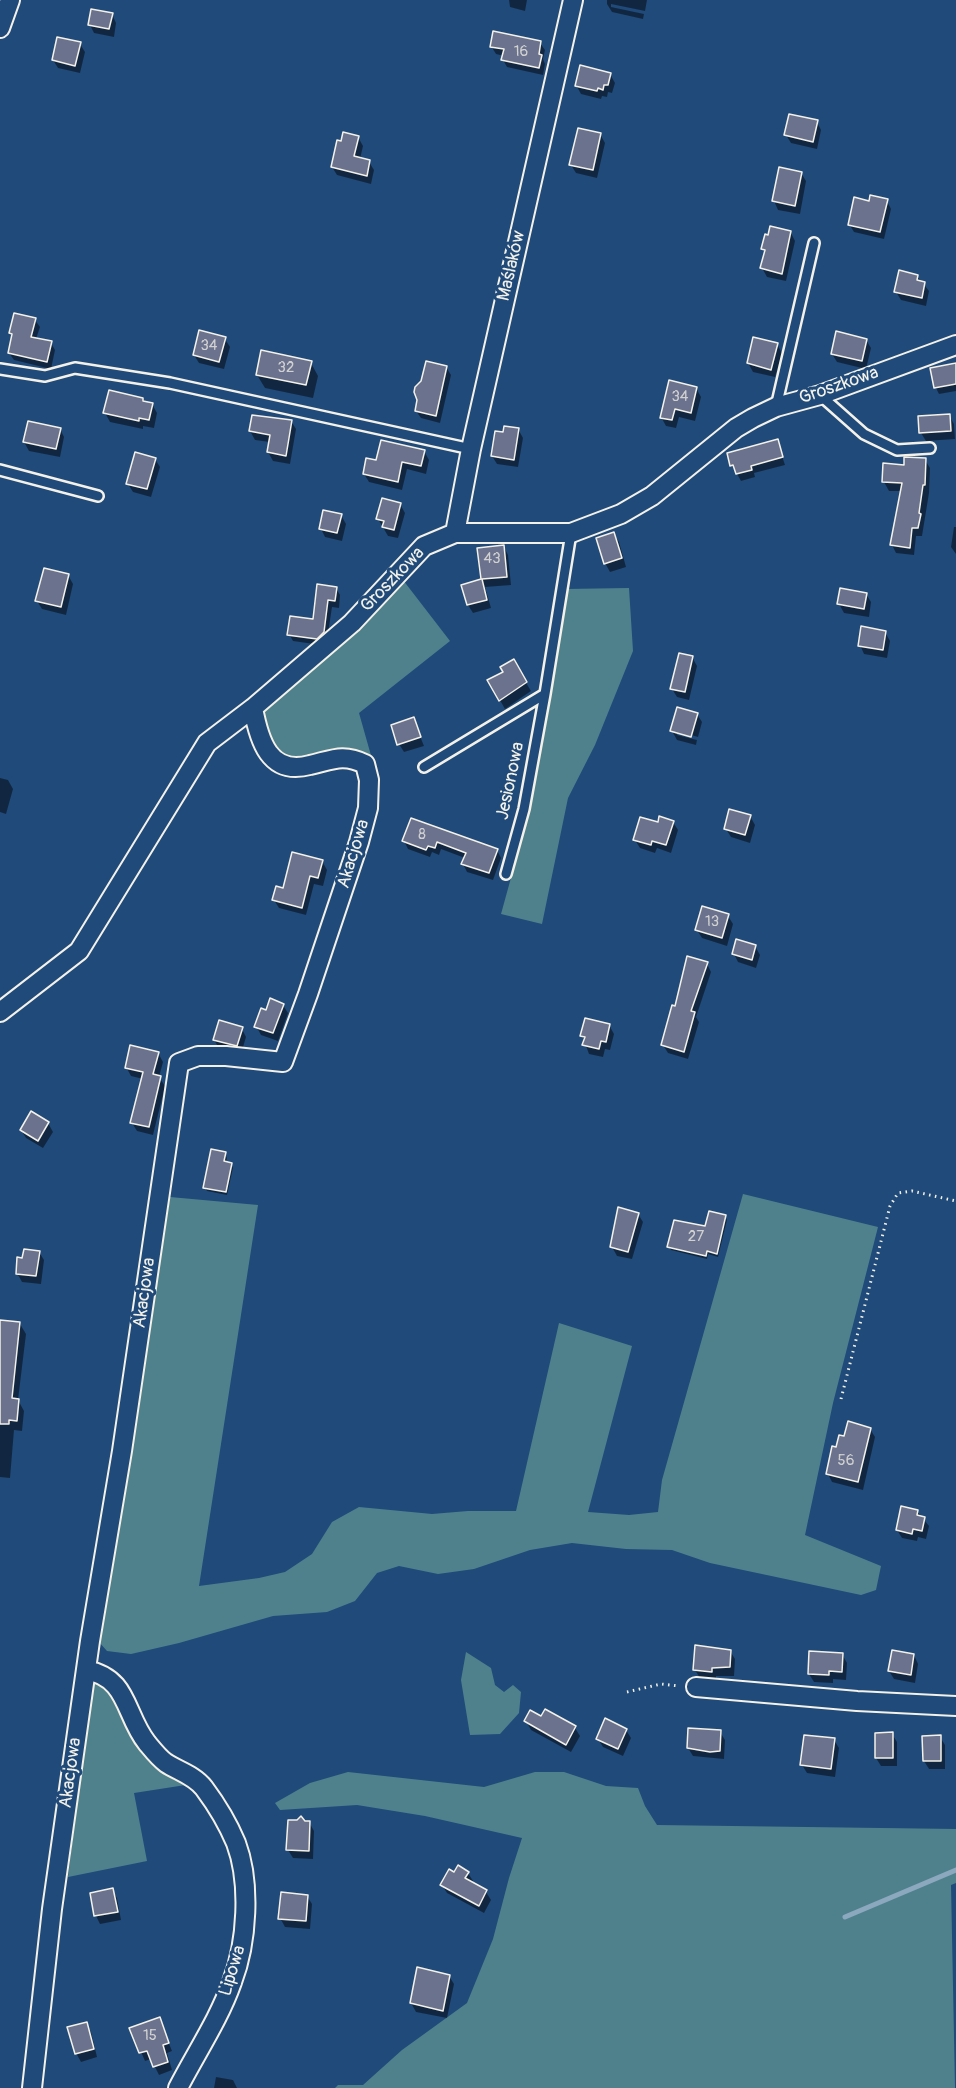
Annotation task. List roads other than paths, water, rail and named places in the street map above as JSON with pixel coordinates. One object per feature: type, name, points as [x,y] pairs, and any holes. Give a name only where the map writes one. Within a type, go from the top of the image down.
[{"type":"street","points":[[0,28],[10,0]]},
{"type":"street","name":"Maślaków","points":[[455,533],[471,449],[573,0]]},
{"type":"street","name":"Groszkowa","points":[[0,1012],[79,951],[207,743],[253,708],[352,623],[424,546],[455,533],[571,533],[621,514],[652,496],[736,428],[776,407],[820,395],[956,345]]},
{"type":"street","name":"Akacjowa","points":[[32,2088],[52,1909],[86,1670],[125,1428],[179,1063],[198,1056],[226,1056],[283,1062],[330,931],[368,808],[369,780],[365,764],[353,758],[340,757],[307,766],[284,766],[273,758],[261,741],[253,708]]},
{"type":"street","name":"Lipowa","points":[[86,1670],[100,1673],[111,1680],[122,1694],[130,1715],[146,1742],[164,1762],[184,1772],[202,1785],[236,1843],[245,1892],[245,1927],[237,1967],[216,2018],[178,2088]]},
{"type":"street","points":[[696,1687],[857,1701],[956,1706]]},
{"type":"lane","points":[[776,407],[814,243]]},
{"type":"lane","points":[[0,369],[45,376],[75,368],[170,383],[471,449]]},
{"type":"lane","points":[[820,395],[864,434],[897,450],[930,448]]},
{"type":"lane","points":[[0,470],[98,496]]},
{"type":"lane","name":"Jesionowa","points":[[506,874],[524,809],[571,533]]},
{"type":"lane","name":"Jesionowa","points":[[424,767],[545,694]]},
{"type":"waterway","points":[[845,1917],[956,1870]]}]
